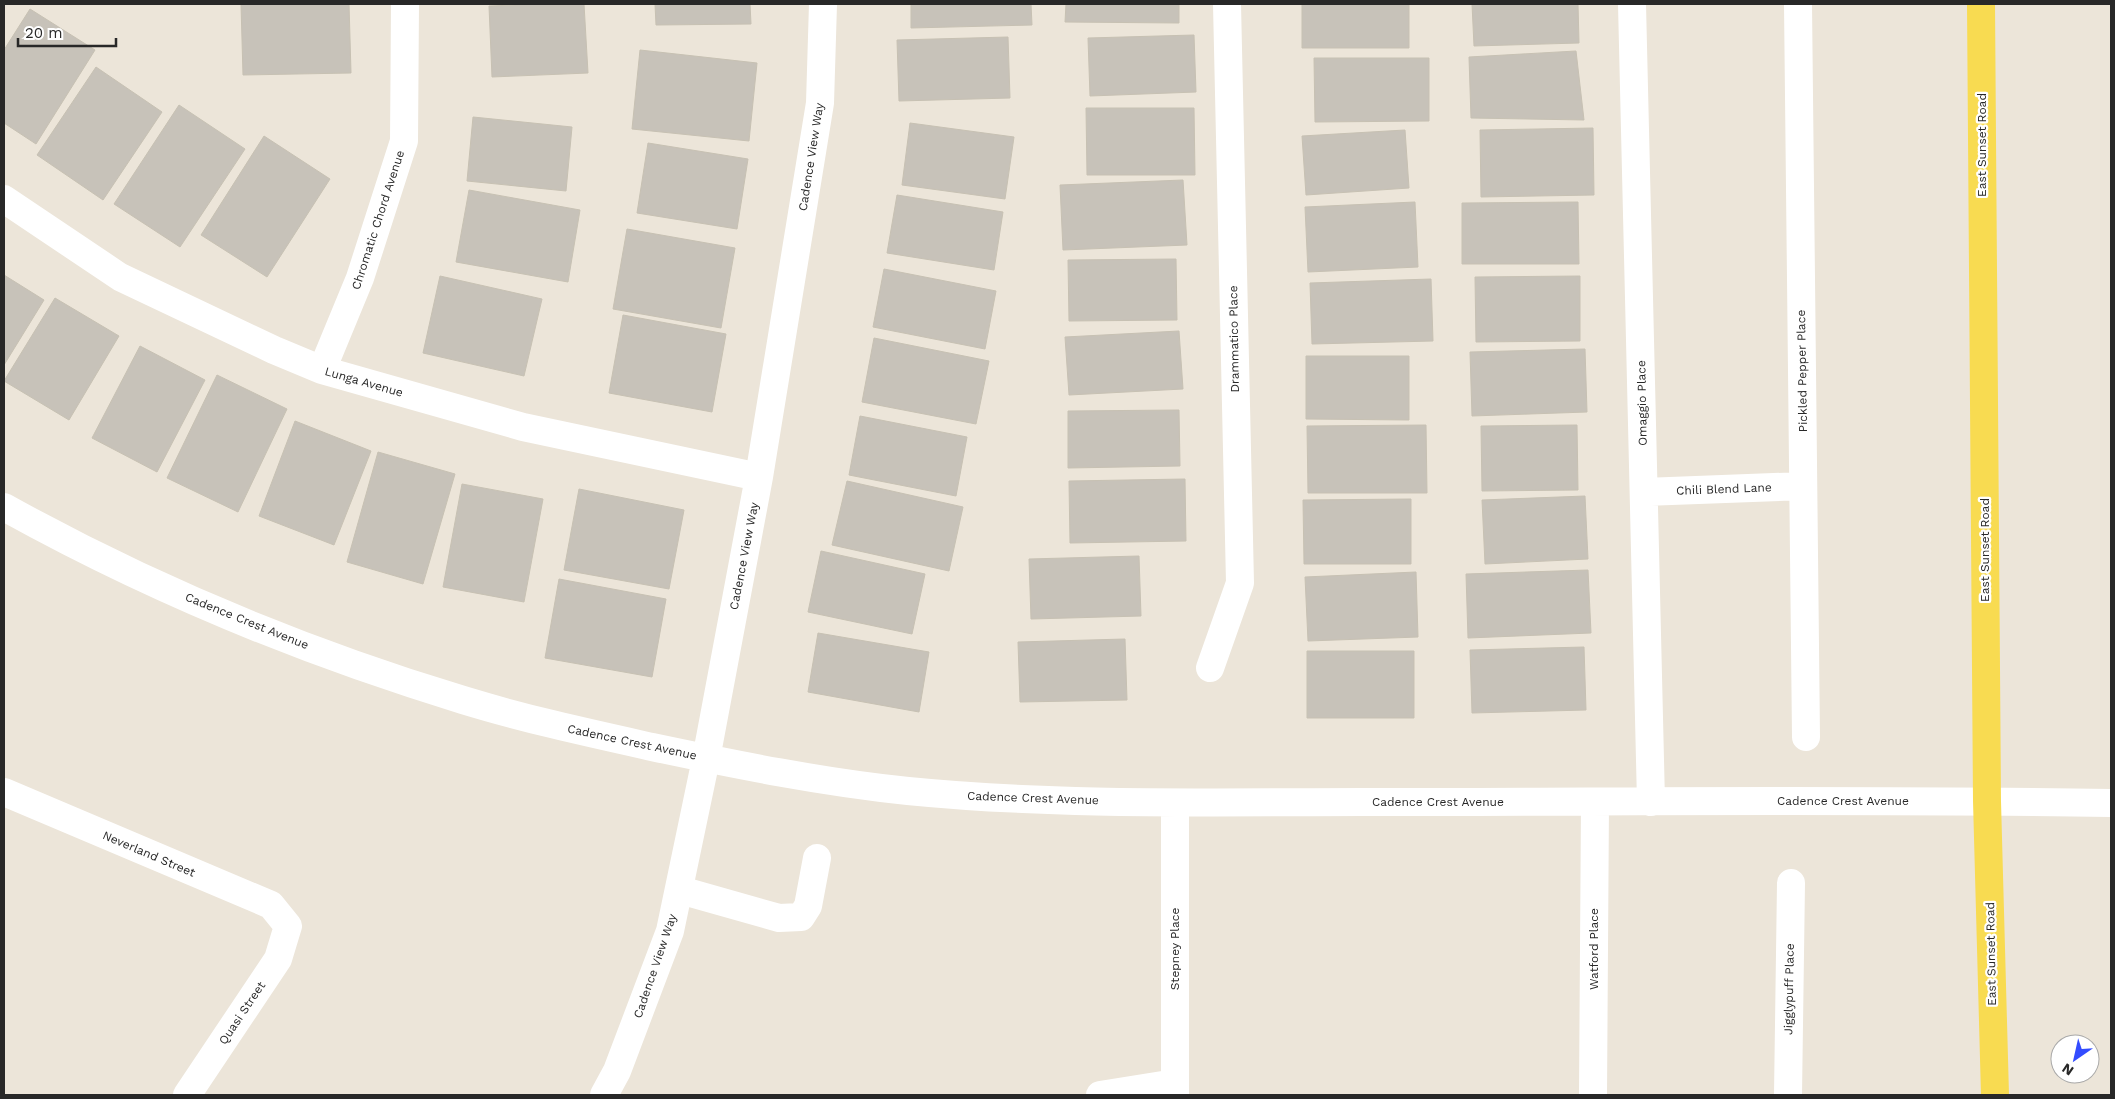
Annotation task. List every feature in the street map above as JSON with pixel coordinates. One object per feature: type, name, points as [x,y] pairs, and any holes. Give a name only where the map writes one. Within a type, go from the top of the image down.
[{"type":"main road","name":"East Sunset Road","points":[[1981,4],[1987,801],[1995,1095]]},
{"type":"street","name":"Chromatic Chord Avenue","points":[[322,370],[360,278],[404,141],[405,4]]},
{"type":"street","name":"Cadence View Way","points":[[604,1095],[617,1071],[670,931],[680,890],[759,477],[820,103],[823,4]]},
{"type":"street","name":"Drammatico Place","points":[[1210,668],[1240,582],[1226,4]]},
{"type":"street","name":"Omaggio Place","points":[[1632,4],[1651,802]]},
{"type":"street","name":"Pickled Pepper Place","points":[[1798,4],[1806,737]]},
{"type":"street","name":"Lunga Avenue","points":[[4,199],[120,277],[274,350],[322,370],[523,427],[759,477]]},
{"type":"street","name":"Chili Blend Lane","points":[[1644,492],[1803,486]]},
{"type":"street","name":"Cadence Crest Avenue","points":[[4,507],[110,561],[194,600],[290,640],[462,700],[547,724],[706,759],[842,783],[972,796],[1175,803],[2111,802]]},
{"type":"street","name":"Neverland Street","points":[[4,792],[270,906],[288,926]]},
{"type":"street","name":"Watford Place","points":[[1593,1095],[1595,802]]},
{"type":"street","name":"Stepney Place","points":[[1175,803],[1175,1089]]},
{"type":"street","points":[[680,890],[779,918],[801,917],[808,906],[816,858]]},
{"type":"street","name":"Jigglypuff Place","points":[[1788,1095],[1790,883]]},
{"type":"street","name":"Quasi Street","points":[[187,1095],[278,959],[288,926]]},
{"type":"street","points":[[1100,1095],[1175,1089]]},
{"type":"building","points":[[241,4],[349,4],[351,73],[243,75]]},
{"type":"building","points":[[584,4],[588,73],[492,77],[489,6]]},
{"type":"building","points":[[655,4],[750,4],[751,24],[656,25]]},
{"type":"building","points":[[911,4],[1031,4],[1032,25],[911,28]]},
{"type":"building","points":[[1066,4],[1179,4],[1179,23],[1065,22]]},
{"type":"building","points":[[1302,4],[1409,4],[1409,48],[1302,48]]},
{"type":"building","points":[[1472,4],[1578,4],[1579,43],[1474,46]]},
{"type":"building","points":[[30,9],[95,50],[36,144],[4,123],[4,50]]},
{"type":"building","points":[[1194,35],[1196,92],[1090,96],[1088,38]]},
{"type":"building","points":[[1008,37],[1010,98],[899,101],[897,40]]},
{"type":"building","points":[[640,50],[757,63],[749,141],[632,129]]},
{"type":"building","points":[[1576,51],[1584,120],[1471,118],[1469,57]]},
{"type":"building","points":[[1314,58],[1429,58],[1429,121],[1315,122]]},
{"type":"building","points":[[96,67],[162,112],[103,200],[37,155]]},
{"type":"building","points":[[179,105],[245,149],[180,247],[114,204]]},
{"type":"building","points":[[1086,108],[1194,108],[1195,175],[1087,175]]},
{"type":"building","points":[[473,117],[572,127],[566,191],[467,181]]},
{"type":"building","points":[[910,123],[1014,137],[1005,199],[902,185]]},
{"type":"building","points":[[1593,128],[1594,195],[1481,197],[1480,130]]},
{"type":"building","points":[[1405,130],[1409,188],[1306,195],[1302,136]]},
{"type":"building","points":[[264,136],[330,179],[267,277],[201,235]]},
{"type":"building","points":[[648,143],[748,159],[737,229],[637,213]]},
{"type":"building","points":[[1183,180],[1187,245],[1063,250],[1060,185]]},
{"type":"building","points":[[469,190],[580,210],[568,282],[456,262]]},
{"type":"building","points":[[897,195],[1003,212],[994,270],[887,253]]},
{"type":"building","points":[[1415,202],[1418,267],[1308,272],[1305,207]]},
{"type":"building","points":[[1578,202],[1579,264],[1462,264],[1462,203]]},
{"type":"building","points":[[627,229],[735,248],[721,328],[613,309]]},
{"type":"building","points":[[1176,259],[1177,320],[1069,321],[1068,260]]},
{"type":"building","points":[[884,269],[996,291],[985,349],[873,327]]},
{"type":"building","points":[[4,275],[44,300],[4,365]]},
{"type":"building","points":[[440,276],[542,299],[524,376],[423,353]]},
{"type":"building","points":[[1580,276],[1580,341],[1476,342],[1475,277]]},
{"type":"building","points":[[1431,279],[1433,341],[1312,344],[1310,283]]},
{"type":"building","points":[[55,298],[119,336],[69,420],[4,381]]},
{"type":"building","points":[[623,315],[726,334],[712,412],[609,393]]},
{"type":"building","points":[[1179,331],[1183,389],[1069,395],[1065,337]]},
{"type":"building","points":[[874,338],[989,361],[976,424],[862,402]]},
{"type":"building","points":[[140,346],[205,380],[157,472],[92,438]]},
{"type":"building","points":[[1585,349],[1587,412],[1472,416],[1470,352]]},
{"type":"building","points":[[1306,356],[1409,356],[1409,420],[1306,419]]},
{"type":"building","points":[[217,375],[287,409],[238,512],[167,478]]},
{"type":"building","points":[[1179,410],[1180,466],[1068,468],[1068,411]]},
{"type":"building","points":[[860,416],[967,437],[956,496],[849,475]]},
{"type":"building","points":[[295,421],[371,451],[334,545],[259,516]]},
{"type":"building","points":[[1426,425],[1427,493],[1308,493],[1307,426]]},
{"type":"building","points":[[1577,425],[1578,490],[1482,491],[1481,426]]},
{"type":"building","points":[[378,452],[455,474],[423,584],[347,562]]},
{"type":"building","points":[[1185,479],[1186,541],[1070,543],[1069,481]]},
{"type":"building","points":[[847,481],[963,507],[949,571],[832,545]]},
{"type":"building","points":[[462,484],[543,499],[524,602],[443,587]]},
{"type":"building","points":[[579,489],[684,510],[669,589],[564,570]]},
{"type":"building","points":[[1585,496],[1588,559],[1485,564],[1482,500]]},
{"type":"building","points":[[1411,499],[1411,564],[1304,564],[1303,500]]},
{"type":"building","points":[[821,551],[925,574],[912,634],[808,612]]},
{"type":"building","points":[[1139,556],[1141,616],[1031,619],[1029,559]]},
{"type":"building","points":[[1588,570],[1591,633],[1468,638],[1466,574]]},
{"type":"building","points":[[1416,572],[1418,637],[1308,641],[1305,577]]},
{"type":"building","points":[[559,579],[666,599],[652,677],[545,658]]},
{"type":"building","points":[[818,633],[929,652],[919,712],[808,692]]},
{"type":"building","points":[[1125,639],[1127,700],[1020,702],[1018,642]]},
{"type":"building","points":[[1584,647],[1586,710],[1472,713],[1470,650]]},
{"type":"building","points":[[1307,651],[1414,651],[1414,718],[1307,718]]}]
